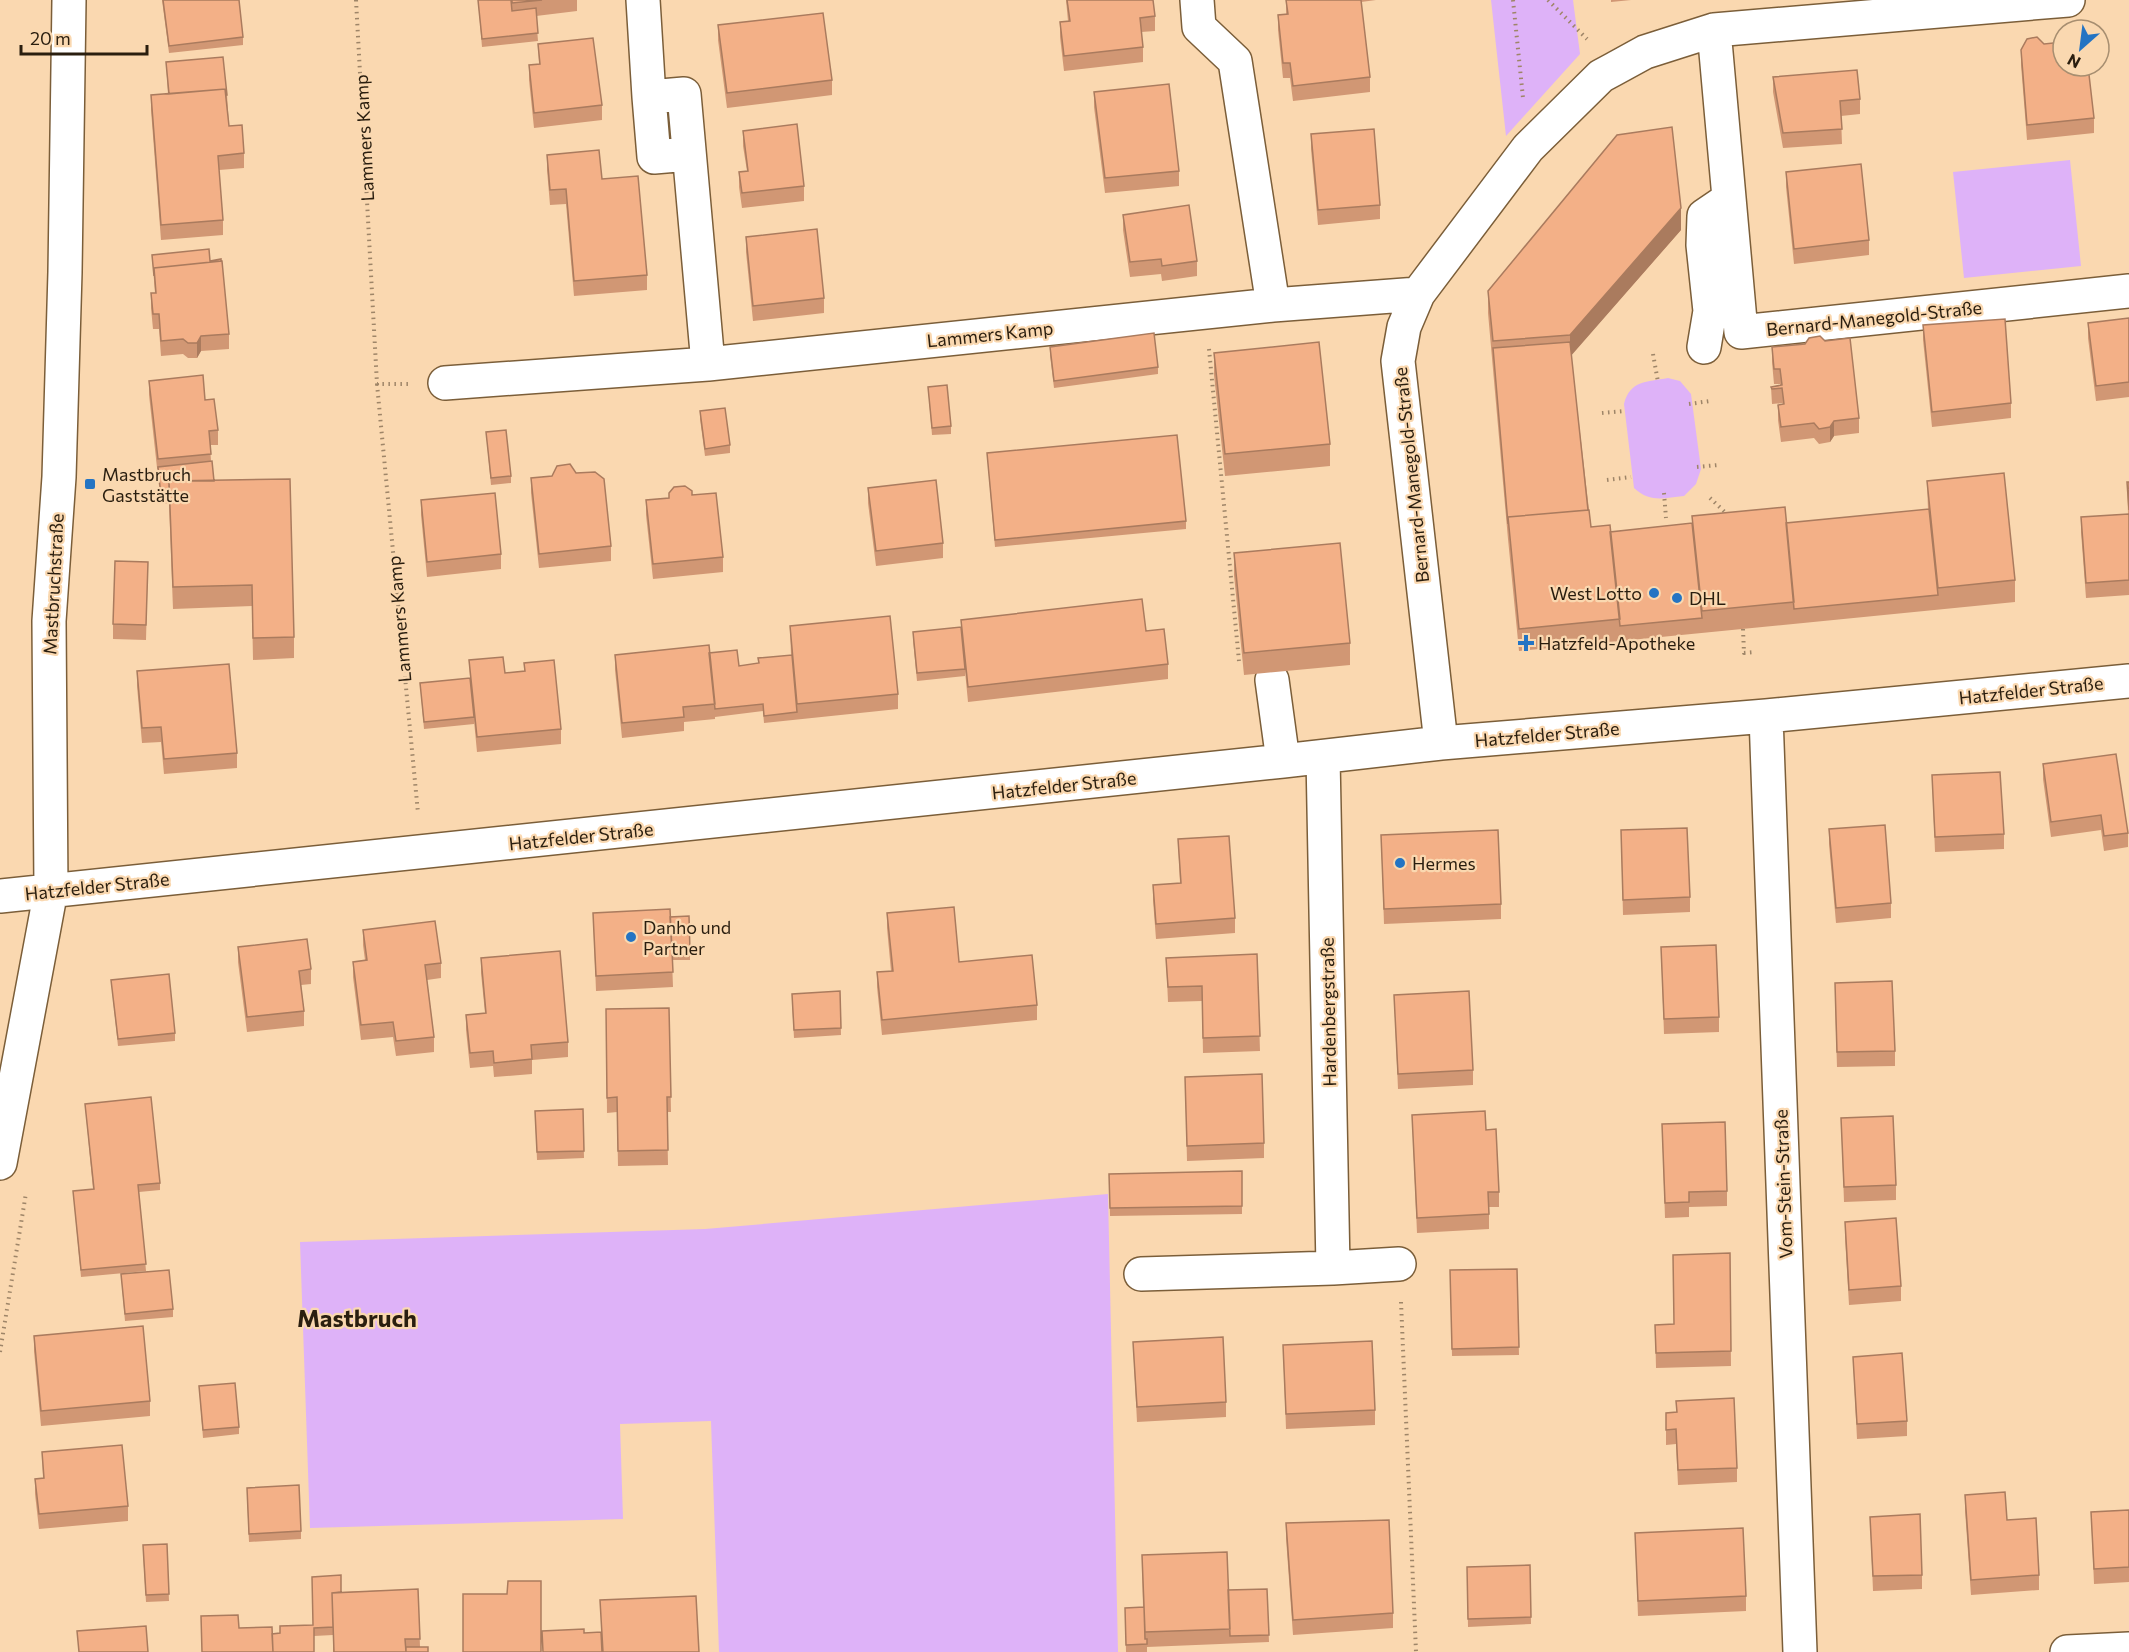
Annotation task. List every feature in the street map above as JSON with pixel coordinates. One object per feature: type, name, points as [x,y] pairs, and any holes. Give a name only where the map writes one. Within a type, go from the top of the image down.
[{"type":"street","name":"Mastbruchstraße","points":[[0,1164],[51,891],[49,621],[58,477],[65,272],[69,0]]},
{"type":"street","points":[[643,0],[654,157],[689,154],[708,364]]},
{"type":"street","points":[[1197,0],[1199,27],[1235,61],[1273,304]]},
{"type":"street","name":"Bernard-Manegold-Straße","points":[[1442,743],[1398,361],[1404,327],[1418,294],[1528,148],[1600,76],[1645,52],[1714,30],[2068,0]]},
{"type":"street","name":"Bernard-Manegold-Straße","points":[[1714,30],[1740,332],[2129,291]]},
{"type":"street","points":[[1704,347],[1710,311],[1703,245],[1704,216],[1729,199]]},
{"type":"street","name":"Lammers Kamp","points":[[445,383],[708,364],[1273,304],[1418,294]]},
{"type":"street","points":[[1272,680],[1283,761]]},
{"type":"street","name":"Hatzfelder Straße","points":[[0,896],[1442,743],[1766,716],[2129,681]]},
{"type":"street","name":"Vom-Stein-Straße","points":[[1766,716],[1800,1652]]},
{"type":"street","name":"Hardenbergstraße","points":[[1323,757],[1333,1268]]},
{"type":"street","points":[[1141,1274],[1399,1264]]},
{"type":"street","points":[[2067,1652],[2129,1649]]},
{"type":"path","name":"Lammers Kamp","points":[[356,0],[377,384],[421,853]]},
{"type":"path","points":[[1513,0],[1528,148]]},
{"type":"path","points":[[1548,0],[1614,69]]},
{"type":"path","points":[[1205,312],[1241,683],[1272,680]]},
{"type":"path","points":[[1653,354],[1658,382]]},
{"type":"path","points":[[377,384],[445,383]]},
{"type":"path","points":[[1689,404],[1710,401]]},
{"type":"path","points":[[1602,413],[1625,411]]},
{"type":"path","points":[[1697,467],[1718,465]]},
{"type":"path","points":[[1607,480],[1631,477]]},
{"type":"path","points":[[1664,493],[1666,518]]},
{"type":"path","points":[[1710,498],[1735,521]]},
{"type":"path","points":[[1743,629],[1744,652],[1755,652]]},
{"type":"path","points":[[1399,1264],[1416,1652]]},
{"type":"shaded area","points":[[1491,0],[1573,0],[1580,54],[1506,136]]},
{"type":"shaded area","points":[[2070,160],[2081,266],[1964,278],[1953,172]]},
{"type":"shaded area","points":[[1668,378],[1680,381],[1691,394],[1701,469],[1696,484],[1684,496],[1652,498],[1634,488],[1624,404],[1630,390],[1635,386]]},
{"type":"shaded area","points":[[1108,1194],[1118,1652],[719,1652],[711,1421],[620,1424],[623,1519],[310,1528],[300,1242],[705,1229]]},
{"type":"building","points":[[163,0],[239,0],[243,37],[169,46]]},
{"type":"building","points":[[478,0],[511,0],[512,11],[536,8],[538,33],[482,39]]},
{"type":"building","points":[[512,0],[542,0],[512,3]]},
{"type":"building","points":[[1067,0],[1153,0],[1155,16],[1140,18],[1143,47],[1064,56],[1060,22],[1070,21]]},
{"type":"building","points":[[1286,0],[1361,0],[1370,77],[1293,86],[1290,63],[1283,63],[1278,15],[1288,14]]},
{"type":"building","points":[[823,13],[832,80],[727,93],[718,25]]},
{"type":"building","points":[[2037,37],[2044,44],[2051,43],[2051,78],[2089,78],[2094,118],[2027,125],[2021,50],[2027,39]]},
{"type":"building","points":[[593,38],[602,105],[534,113],[529,65],[540,64],[538,44]]},
{"type":"building","points":[[223,57],[227,95],[225,89],[169,94],[166,62]]},
{"type":"building","points":[[1857,70],[1860,99],[1840,101],[1842,129],[1783,133],[1773,77]]},
{"type":"building","points":[[1169,84],[1179,171],[1105,178],[1094,92]]},
{"type":"building","points":[[225,89],[229,126],[242,125],[244,153],[218,156],[223,220],[161,225],[151,95]]},
{"type":"building","points":[[797,124],[804,186],[742,193],[739,172],[748,171],[743,131]]},
{"type":"building","points":[[1672,127],[1681,208],[1570,335],[1493,341],[1488,291],[1617,135]]},
{"type":"building","points":[[1374,129],[1380,205],[1318,210],[1311,134]]},
{"type":"building","points":[[599,150],[602,179],[638,176],[647,275],[574,281],[566,189],[550,190],[547,155]]},
{"type":"building","points":[[1861,164],[1869,240],[1794,249],[1786,172]]},
{"type":"building","points":[[1189,205],[1197,261],[1162,266],[1161,259],[1130,262],[1123,215]]},
{"type":"building","points":[[817,229],[824,298],[753,306],[746,237]]},
{"type":"building","points":[[209,249],[210,261],[221,259],[221,261],[154,268],[154,276],[152,255]]},
{"type":"building","points":[[222,261],[229,334],[201,336],[197,343],[188,343],[183,339],[161,341],[159,314],[153,314],[151,293],[156,293],[154,268]]},
{"type":"building","points":[[2129,318],[2129,382],[2096,386],[2088,323]]},
{"type":"building","points":[[2005,319],[2011,403],[1932,412],[1923,325]]},
{"type":"building","points":[[1154,333],[1158,367],[1054,381],[1050,347]]},
{"type":"building","points":[[1820,336],[1825,341],[1850,338],[1859,418],[1834,421],[1830,427],[1819,429],[1814,423],[1781,427],[1778,405],[1784,404],[1782,388],[1772,389],[1771,387],[1782,385],[1780,369],[1774,369],[1772,347],[1805,344],[1809,338]]},
{"type":"building","points":[[1319,342],[1330,444],[1225,454],[1214,353]]},
{"type":"building","points":[[1570,342],[1588,510],[1508,517],[1508,524],[1493,348]]},
{"type":"building","points":[[203,375],[205,400],[214,399],[218,430],[209,431],[211,454],[158,459],[149,381]]},
{"type":"building","points":[[947,385],[951,426],[932,428],[928,387]]},
{"type":"building","points":[[725,408],[730,445],[705,449],[700,411]]},
{"type":"building","points":[[506,430],[511,476],[491,478],[486,432]]},
{"type":"building","points":[[1177,435],[1186,521],[995,540],[987,453]]},
{"type":"building","points":[[212,461],[214,481],[169,481],[169,496],[161,496],[158,467]]},
{"type":"building","points":[[570,464],[576,473],[595,472],[604,479],[611,546],[539,554],[531,478],[552,476],[557,466]]},
{"type":"building","points":[[2004,473],[2015,580],[1938,588],[1927,481]]},
{"type":"building","points":[[290,479],[294,637],[253,638],[252,585],[173,587],[169,481]]},
{"type":"building","points":[[936,480],[943,543],[876,551],[868,488]]},
{"type":"building","points":[[2127,482],[2129,482],[2129,510]]},
{"type":"building","points":[[685,486],[692,491],[692,495],[716,493],[723,557],[653,564],[646,500],[669,498],[669,493],[674,487]]},
{"type":"building","points":[[495,493],[501,554],[427,562],[421,500]]},
{"type":"building","points":[[1785,507],[1794,602],[1702,611],[1692,516]]},
{"type":"building","points":[[1929,509],[1938,595],[1794,609],[1786,523]]},
{"type":"building","points":[[1589,510],[1591,527],[1610,525],[1620,619],[1519,629],[1508,517]]},
{"type":"building","points":[[2129,514],[2129,580],[2086,583],[2081,517]]},
{"type":"building","points":[[1692,523],[1702,618],[1620,626],[1610,532]]},
{"type":"building","points":[[1340,543],[1350,643],[1244,653],[1234,553]]},
{"type":"building","points":[[115,561],[148,562],[146,625],[113,624]]},
{"type":"building","points":[[1142,599],[1146,631],[1164,629],[1168,664],[968,687],[961,620]]},
{"type":"building","points":[[890,616],[898,694],[797,704],[790,626]]},
{"type":"building","points":[[961,627],[965,669],[917,673],[913,632]]},
{"type":"building","points":[[709,645],[715,704],[683,707],[684,717],[622,723],[615,655]]},
{"type":"building","points":[[737,650],[739,666],[759,663],[758,658],[792,655],[797,712],[764,716],[763,704],[715,709],[709,653]]},
{"type":"building","points":[[503,657],[505,673],[525,671],[524,663],[554,660],[561,729],[477,737],[469,660]]},
{"type":"building","points":[[229,664],[237,753],[164,759],[161,727],[142,728],[137,671]]},
{"type":"building","points":[[470,678],[474,717],[424,722],[420,683]]},
{"type":"building","points":[[2116,754],[2128,833],[2104,836],[2101,815],[2051,822],[2043,764]]},
{"type":"building","points":[[2000,772],[2004,834],[1935,837],[1932,775]]},
{"type":"building","points":[[1885,825],[1891,903],[1836,908],[1829,829]]},
{"type":"building","points":[[1687,828],[1690,897],[1623,900],[1621,830]]},
{"type":"building","points":[[1498,830],[1501,904],[1384,909],[1381,835]]},
{"type":"building","points":[[1229,836],[1235,918],[1156,924],[1153,885],[1181,883],[1178,839]]},
{"type":"building","points":[[954,907],[959,962],[1032,955],[1037,1005],[882,1020],[877,972],[893,971],[887,913]]},
{"type":"building","points":[[670,909],[673,972],[596,976],[593,913]]},
{"type":"building","points":[[689,916],[690,952],[672,953],[670,917]]},
{"type":"building","points":[[435,921],[441,963],[425,965],[434,1037],[396,1041],[393,1022],[361,1025],[353,962],[367,960],[363,930]]},
{"type":"building","points":[[307,939],[311,969],[299,971],[304,1011],[247,1017],[238,947]]},
{"type":"building","points":[[1716,945],[1719,1017],[1664,1019],[1661,947]]},
{"type":"building","points":[[560,951],[568,1042],[531,1045],[532,1059],[494,1063],[493,1051],[470,1053],[466,1015],[486,1013],[481,958]]},
{"type":"building","points":[[1257,954],[1260,1036],[1203,1038],[1202,986],[1168,987],[1166,958]]},
{"type":"building","points":[[169,974],[175,1033],[118,1039],[111,980]]},
{"type":"building","points":[[1892,981],[1895,1051],[1837,1052],[1835,983]]},
{"type":"building","points":[[840,991],[841,1028],[794,1030],[792,994]]},
{"type":"building","points":[[1469,991],[1473,1070],[1398,1074],[1394,995]]},
{"type":"building","points":[[669,1008],[671,1097],[667,1097],[668,1150],[618,1151],[617,1097],[607,1098],[606,1009]]},
{"type":"building","points":[[1262,1074],[1264,1143],[1187,1146],[1185,1077]]},
{"type":"building","points":[[151,1097],[160,1183],[138,1185],[146,1264],[81,1270],[73,1191],[94,1189],[85,1104]]},
{"type":"building","points":[[583,1109],[584,1151],[537,1152],[535,1111]]},
{"type":"building","points":[[1485,1111],[1486,1130],[1496,1129],[1499,1192],[1488,1192],[1489,1214],[1417,1218],[1412,1115]]},
{"type":"building","points":[[1893,1116],[1896,1185],[1844,1187],[1841,1118]]},
{"type":"building","points":[[1725,1122],[1727,1191],[1689,1192],[1689,1202],[1665,1203],[1662,1124]]},
{"type":"building","points":[[1242,1171],[1242,1206],[1110,1208],[1109,1174]]},
{"type":"building","points":[[1896,1218],[1901,1286],[1849,1290],[1845,1222]]},
{"type":"building","points":[[1730,1253],[1731,1351],[1656,1353],[1655,1325],[1674,1324],[1673,1255]]},
{"type":"building","points":[[1517,1269],[1519,1347],[1452,1349],[1450,1270]]},
{"type":"building","points":[[169,1270],[173,1309],[125,1314],[121,1274]]},
{"type":"building","points":[[143,1326],[150,1401],[41,1411],[34,1336]]},
{"type":"building","points":[[1223,1337],[1226,1402],[1137,1407],[1133,1342]]},
{"type":"building","points":[[1372,1341],[1375,1410],[1286,1414],[1283,1345]]},
{"type":"building","points":[[1902,1353],[1907,1421],[1857,1424],[1853,1357]]},
{"type":"building","points":[[235,1383],[239,1427],[203,1430],[199,1386]]},
{"type":"building","points":[[1734,1398],[1737,1468],[1678,1470],[1676,1429],[1666,1430],[1666,1413],[1677,1412],[1676,1401]]},
{"type":"building","points":[[122,1445],[128,1506],[39,1514],[35,1479],[44,1478],[42,1452]]},
{"type":"building","points":[[299,1485],[301,1531],[249,1534],[247,1488]]},
{"type":"building","points":[[2005,1492],[2007,1520],[2036,1518],[2039,1575],[1971,1580],[1965,1495]]},
{"type":"building","points":[[2129,1510],[2129,1567],[2094,1569],[2091,1512]]},
{"type":"building","points":[[1920,1514],[1922,1575],[1873,1576],[1870,1517]]},
{"type":"building","points":[[1389,1520],[1393,1613],[1293,1620],[1286,1523]]},
{"type":"building","points":[[1743,1528],[1746,1596],[1638,1601],[1635,1533]]},
{"type":"building","points":[[167,1544],[169,1594],[146,1595],[143,1545]]},
{"type":"building","points":[[1227,1552],[1230,1629],[1145,1632],[1142,1555]]},
{"type":"building","points":[[1530,1565],[1531,1617],[1468,1619],[1467,1567]]},
{"type":"building","points":[[341,1575],[341,1592],[332,1593],[333,1627],[314,1628],[314,1652],[273,1652],[272,1634],[280,1633],[280,1626],[313,1625],[312,1577]]},
{"type":"building","points":[[508,1581],[541,1581],[541,1652],[463,1652],[463,1594],[507,1594]]},
{"type":"building","points":[[418,1589],[420,1639],[405,1639],[406,1652],[334,1652],[332,1593]]},
{"type":"building","points":[[1267,1589],[1269,1635],[1230,1636],[1228,1590]]},
{"type":"building","points":[[696,1596],[699,1652],[603,1652],[600,1600]]},
{"type":"building","points":[[1144,1607],[1147,1644],[1126,1645],[1125,1608]]},
{"type":"building","points":[[238,1615],[239,1628],[272,1627],[273,1652],[202,1652],[201,1616]]},
{"type":"building","points":[[146,1626],[148,1652],[79,1652],[77,1631]]},
{"type":"building","points":[[584,1629],[584,1633],[601,1632],[602,1652],[543,1652],[542,1631]]},
{"type":"building","points":[[406,1647],[428,1647],[428,1652],[406,1652]]},
{"type":"place","name":"Mastbruch Gaststätte","points":[[90,484]]},
{"type":"place","name":"West Lotto","points":[[1654,593]]},
{"type":"place","name":"DHL","points":[[1677,598]]},
{"type":"place","name":"Hatzfeld-Apotheke","points":[[1526,643]]},
{"type":"place","name":"Hermes","points":[[1400,863]]},
{"type":"place","name":"Danho und Partner","points":[[631,937]]},
{"type":"district","name":"Mastbruch","points":[[357,1317]]}]
